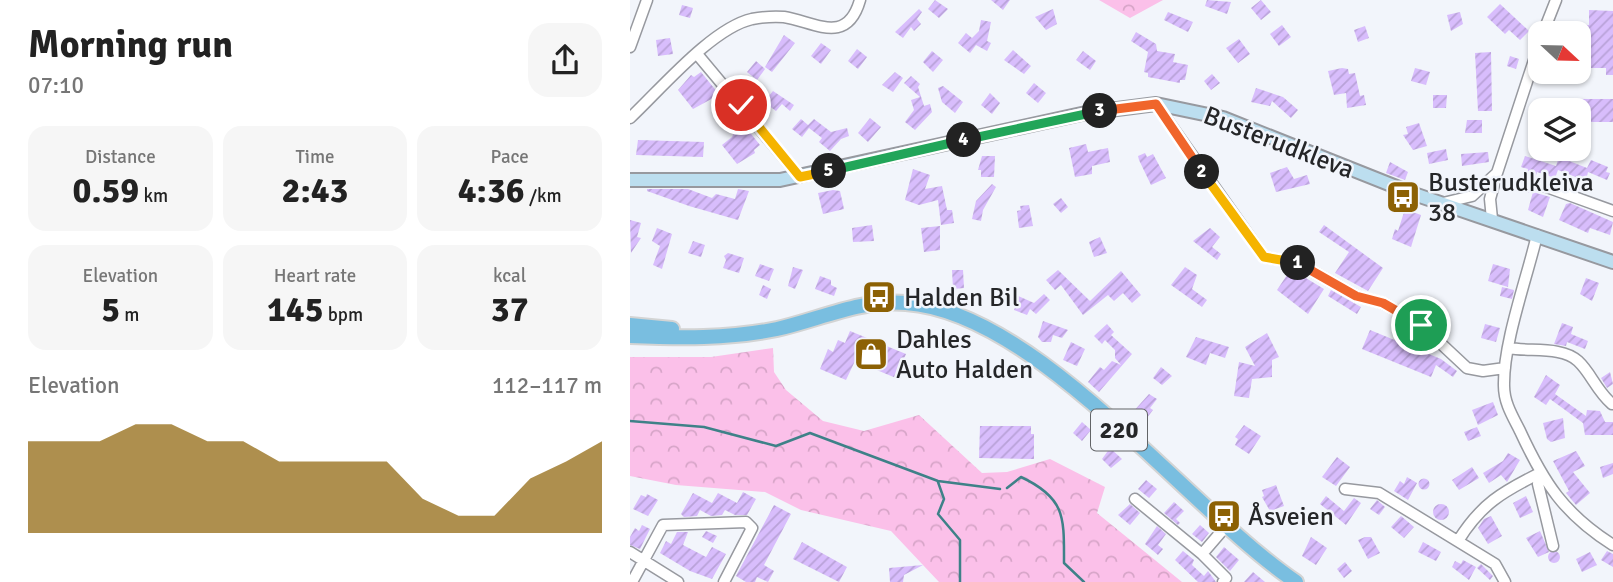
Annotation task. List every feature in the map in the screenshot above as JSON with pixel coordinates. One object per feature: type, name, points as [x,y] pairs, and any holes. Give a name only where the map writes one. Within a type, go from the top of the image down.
[{"type":"main road","name":"220","points":[[630,336],[685,339],[696,335],[762,332],[868,304],[925,305],[952,312],[1025,351],[1063,380],[1227,525],[1296,582]]},
{"type":"main road","name":"220","points":[[630,325],[686,331],[696,335]]},
{"type":"street","points":[[630,47],[647,0]]},
{"type":"street","points":[[630,118],[697,54],[715,39],[747,20],[772,16],[821,28],[841,26],[853,16],[860,0]]},
{"type":"street","points":[[1548,21],[1556,0]]},
{"type":"street","points":[[697,54],[800,177]]},
{"type":"street","points":[[1492,219],[1490,199],[1528,78]]},
{"type":"street","points":[[1156,104],[1264,257],[1282,257],[1298,263],[1356,296],[1383,303],[1421,325],[1466,368],[1483,371],[1506,368]]},
{"type":"street","name":"Busterudkleva","points":[[630,178],[780,180],[1070,116],[1156,104],[1223,118],[1442,203],[1613,262]]},
{"type":"street","points":[[1442,203],[1472,195],[1497,173]]},
{"type":"street","points":[[1541,185],[1613,211]]},
{"type":"street","points":[[1537,235],[1509,348],[1506,402],[1540,473],[1576,519],[1613,545]]},
{"type":"street","points":[[1509,348],[1572,356],[1582,365],[1597,390],[1612,404]]},
{"type":"street","points":[[1458,541],[1474,514],[1498,494],[1540,473]]},
{"type":"street","points":[[1540,473],[1538,484],[1553,546]]},
{"type":"street","points":[[1345,489],[1379,493],[1495,564],[1505,582]]},
{"type":"street","points":[[1135,499],[1202,554],[1226,578],[1223,582]]},
{"type":"street","points":[[632,582],[663,525],[746,522],[752,528],[724,582]]},
{"type":"street","points":[[1202,554],[1227,525]]},
{"type":"street","points":[[630,552],[678,582]]},
{"type":"green space","points":[[1099,0],[1163,0],[1130,18]]},
{"type":"green space","points":[[773,348],[774,372],[786,390],[823,421],[864,431],[919,415],[982,473],[1007,472],[1050,459],[1105,487],[1097,513],[1182,582],[939,582],[891,531],[801,510],[765,492],[676,485],[630,476],[630,357],[711,357]]},
{"type":"building","points":[[935,0],[948,9],[939,18],[928,9]]},
{"type":"building","points":[[991,0],[1010,0],[1003,10]]},
{"type":"building","points":[[1207,0],[1231,2],[1227,14],[1205,6]]},
{"type":"building","points":[[1261,0],[1271,12],[1261,20],[1251,8]]},
{"type":"building","points":[[1500,4],[1528,32],[1520,40],[1509,30],[1505,34],[1487,17]]},
{"type":"building","points":[[682,5],[693,8],[690,18],[679,15]]},
{"type":"building","points":[[919,9],[922,12],[917,19],[921,24],[914,31],[911,27],[903,38],[895,32]]},
{"type":"building","points":[[1053,9],[1057,24],[1046,30],[1035,17]]},
{"type":"building","points":[[1589,10],[1613,11],[1613,75],[1606,75],[1606,68],[1591,68]]},
{"type":"building","points":[[1168,12],[1193,22],[1188,32],[1164,20]]},
{"type":"building","points":[[1460,12],[1463,24],[1451,31],[1447,15]]},
{"type":"building","points":[[981,20],[991,22],[987,41],[991,43],[987,51],[976,45],[970,53],[958,43],[966,33],[972,38],[979,31]]},
{"type":"building","points":[[1282,25],[1291,37],[1279,46],[1270,34]]},
{"type":"building","points":[[1365,26],[1369,38],[1358,42],[1354,30]]},
{"type":"building","points":[[1136,32],[1156,44],[1157,51],[1175,54],[1173,62],[1188,65],[1185,80],[1180,80],[1180,83],[1148,77],[1148,73],[1144,72],[1148,52],[1131,41]]},
{"type":"building","points":[[784,35],[795,43],[772,72],[765,67]]},
{"type":"building","points":[[670,38],[673,54],[658,56],[656,40]]},
{"type":"building","points":[[1239,39],[1250,54],[1238,63],[1226,48]]},
{"type":"building","points":[[821,43],[831,50],[821,64],[811,56]]},
{"type":"building","points":[[857,49],[867,57],[858,69],[848,61]]},
{"type":"building","points":[[1013,50],[1031,66],[1024,74],[1004,60]]},
{"type":"building","points":[[932,51],[943,60],[933,72],[923,62]]},
{"type":"building","points":[[1083,51],[1096,61],[1090,70],[1076,60]]},
{"type":"building","points":[[1491,52],[1492,111],[1478,111],[1475,53]]},
{"type":"building","points":[[1510,56],[1519,59],[1516,69],[1507,66]]},
{"type":"building","points":[[756,61],[765,69],[757,80],[747,72]]},
{"type":"building","points":[[1415,68],[1430,72],[1426,85],[1411,81]]},
{"type":"building","points":[[1348,69],[1349,74],[1355,73],[1360,96],[1364,95],[1366,105],[1347,108],[1346,93],[1334,95],[1328,71]]},
{"type":"building","points":[[701,72],[760,145],[754,150],[755,153],[737,164],[722,145],[732,137],[740,121],[736,124],[715,98],[717,96],[693,109],[678,90],[691,75],[694,77]]},
{"type":"building","points":[[895,72],[903,78],[893,92],[882,85]]},
{"type":"building","points":[[1212,74],[1220,83],[1211,90],[1204,81]]},
{"type":"building","points":[[911,76],[920,84],[918,87],[924,106],[930,104],[932,112],[915,130],[905,122],[914,110],[911,100],[920,97],[904,83]]},
{"type":"building","points":[[1034,83],[1046,93],[1038,103],[1026,93]]},
{"type":"building","points":[[943,86],[963,102],[955,113],[942,102],[938,88]]},
{"type":"building","points":[[1256,88],[1283,97],[1298,110],[1291,118],[1272,101],[1270,106],[1251,102]]},
{"type":"building","points":[[773,91],[794,105],[790,111],[782,104],[776,111],[764,102]]},
{"type":"building","points":[[990,93],[1000,103],[992,114],[981,105]]},
{"type":"building","points":[[1433,95],[1447,95],[1446,108],[1433,108]]},
{"type":"building","points":[[1591,99],[1613,99],[1613,122],[1591,122]]},
{"type":"building","points":[[870,118],[881,127],[868,142],[858,133]]},
{"type":"building","points":[[801,119],[808,125],[814,119],[831,132],[847,128],[849,136],[841,139],[830,151],[819,142],[822,138],[809,128],[802,137],[792,129]]},
{"type":"building","points":[[1467,120],[1482,120],[1482,133],[1465,133]]},
{"type":"building","points":[[1419,123],[1427,146],[1413,150],[1403,135],[1408,134],[1406,127]]},
{"type":"building","points":[[638,140],[704,142],[703,157],[636,155]]},
{"type":"building","points":[[1086,144],[1088,152],[1108,148],[1110,162],[1092,166],[1092,174],[1075,177],[1069,148]]},
{"type":"building","points":[[1446,149],[1448,160],[1429,164],[1427,153]]},
{"type":"building","points":[[1488,152],[1489,162],[1462,166],[1461,154]]},
{"type":"building","points":[[1145,153],[1147,157],[1153,154],[1166,178],[1151,185],[1138,156]]},
{"type":"building","points":[[982,156],[995,156],[994,177],[981,177],[981,170],[978,170]]},
{"type":"building","points":[[1525,156],[1528,161],[1540,161],[1556,166],[1558,161],[1569,161],[1587,168],[1591,160],[1608,167],[1606,172],[1610,173],[1607,180],[1588,172],[1583,192],[1574,187],[1578,178],[1558,170],[1555,178],[1537,172],[1530,193],[1521,190],[1528,169],[1521,167]]},
{"type":"building","points":[[1390,162],[1408,172],[1405,180],[1386,173]]},
{"type":"building","points":[[1287,167],[1294,179],[1307,175],[1310,184],[1276,192],[1270,173]]},
{"type":"building","points":[[913,169],[930,175],[925,189],[942,186],[947,210],[952,210],[954,223],[941,225],[938,200],[919,205],[905,200]]},
{"type":"building","points":[[992,184],[996,187],[983,210],[981,221],[972,219],[976,201]]},
{"type":"building","points":[[647,189],[688,189],[712,198],[716,194],[735,199],[738,189],[749,191],[738,220],[689,206]]},
{"type":"building","points":[[840,191],[844,209],[823,214],[818,193]]},
{"type":"building","points":[[1533,192],[1550,197],[1543,217],[1528,210]]},
{"type":"building","points":[[1061,198],[1068,207],[1061,213],[1053,204]]},
{"type":"building","points":[[1570,203],[1613,222],[1610,235],[1590,228],[1588,233],[1559,220],[1566,204]]},
{"type":"building","points":[[1029,205],[1033,226],[1019,228],[1017,211],[1021,210],[1020,206]]},
{"type":"building","points":[[1405,209],[1421,215],[1411,247],[1392,239],[1395,229],[1398,231]]},
{"type":"building","points":[[630,220],[641,223],[637,237],[641,238],[631,253]]},
{"type":"building","points":[[872,225],[874,241],[853,242],[852,228]]},
{"type":"building","points":[[1324,225],[1383,268],[1368,291],[1335,273],[1349,252],[1319,232]]},
{"type":"building","points":[[940,226],[940,250],[924,252],[921,228]]},
{"type":"building","points":[[657,228],[672,234],[662,269],[653,265],[660,246],[652,241]]},
{"type":"building","points":[[1210,228],[1220,237],[1212,247],[1221,254],[1217,260],[1193,241]]},
{"type":"building","points":[[1100,237],[1107,253],[1094,257],[1089,242]]},
{"type":"building","points":[[693,241],[705,245],[701,257],[688,253]]},
{"type":"building","points":[[728,253],[744,258],[739,273],[723,268],[726,260],[724,256]]},
{"type":"building","points":[[760,264],[774,269],[769,281],[755,276]]},
{"type":"building","points":[[1493,264],[1510,269],[1508,287],[1488,281]]},
{"type":"building","points":[[793,267],[803,270],[795,289],[788,286]]},
{"type":"building","points":[[1185,267],[1197,275],[1192,289],[1207,300],[1202,307],[1171,285]]},
{"type":"building","points":[[1291,269],[1324,289],[1308,314],[1277,290]]},
{"type":"building","points":[[952,270],[963,270],[964,288],[953,289]]},
{"type":"building","points":[[1058,270],[1090,301],[1121,271],[1141,295],[1132,303],[1123,293],[1114,301],[1108,295],[1083,315],[1061,285],[1055,290],[1046,280]]},
{"type":"building","points":[[820,276],[831,280],[831,285],[837,288],[834,296],[815,289]]},
{"type":"building","points":[[1586,278],[1599,283],[1592,301],[1580,294]]},
{"type":"building","points":[[763,285],[771,289],[767,299],[759,295]]},
{"type":"building","points":[[1502,287],[1514,290],[1512,299],[1500,296]]},
{"type":"building","points":[[1331,290],[1361,307],[1357,314],[1328,296]]},
{"type":"building","points":[[1044,294],[1050,300],[1036,314],[1030,309],[1027,315],[1014,310],[1018,301],[1014,298],[1016,295],[1034,303]]},
{"type":"building","points":[[1043,321],[1068,330],[1062,338],[1053,335],[1051,342],[1042,342],[1038,337]]},
{"type":"building","points":[[1562,323],[1573,327],[1571,334],[1588,341],[1585,349],[1567,342],[1566,346],[1554,344]]},
{"type":"building","points":[[1107,324],[1114,332],[1111,335],[1132,354],[1099,392],[1088,382],[1100,367],[1104,370],[1112,361],[1121,365],[1115,358],[1115,350],[1105,340],[1102,344],[1094,336]]},
{"type":"building","points":[[1485,324],[1500,328],[1496,342],[1481,338]]},
{"type":"building","points":[[1370,330],[1441,359],[1457,371],[1453,377],[1436,365],[1431,377],[1362,349]]},
{"type":"building","points":[[850,331],[906,354],[896,378],[855,361],[846,380],[820,369],[828,349],[833,352],[838,340],[845,343]]},
{"type":"building","points":[[1267,333],[1279,357],[1272,360],[1272,377],[1252,379],[1249,398],[1234,396],[1239,362],[1255,366],[1245,347]]},
{"type":"building","points":[[1196,337],[1229,347],[1225,358],[1210,353],[1206,365],[1186,357]]},
{"type":"building","points":[[1071,342],[1085,349],[1077,366],[1063,360]]},
{"type":"building","points":[[1161,367],[1172,376],[1162,385],[1153,378]]},
{"type":"building","points":[[1610,372],[1613,384],[1607,388],[1601,378]]},
{"type":"building","points":[[1546,375],[1560,385],[1555,394],[1586,416],[1587,410],[1600,411],[1605,422],[1613,422],[1613,435],[1585,435],[1583,423],[1550,399],[1546,405],[1534,397]]},
{"type":"building","points":[[1149,394],[1157,399],[1143,423],[1132,413]]},
{"type":"building","points":[[1493,402],[1498,415],[1478,425],[1472,410]]},
{"type":"building","points":[[1563,418],[1565,438],[1551,442],[1547,439],[1543,423]]},
{"type":"building","points":[[1082,422],[1091,430],[1082,441],[1073,433]]},
{"type":"building","points":[[1244,425],[1261,436],[1249,454],[1235,445],[1238,439],[1235,437]]},
{"type":"building","points":[[980,426],[1031,426],[1031,434],[1034,434],[1034,459],[979,458]]},
{"type":"building","points":[[1477,427],[1481,436],[1468,441],[1464,432]]},
{"type":"building","points":[[1110,448],[1122,459],[1111,468],[1102,459]]},
{"type":"building","points":[[1576,451],[1585,466],[1573,472],[1590,493],[1576,505],[1566,493],[1569,491],[1553,461]]},
{"type":"building","points":[[1508,453],[1520,460],[1507,482],[1501,475],[1489,483],[1483,473],[1503,461]]},
{"type":"building","points":[[1337,457],[1350,467],[1336,486],[1322,477]]},
{"type":"building","points":[[1613,463],[1613,474],[1603,478],[1600,467]]},
{"type":"building","points":[[1472,467],[1479,478],[1459,490],[1452,480]]},
{"type":"building","points":[[1407,477],[1417,483],[1408,500],[1394,491],[1400,481],[1404,484]]},
{"type":"building","points":[[1424,478],[1430,484],[1424,490],[1418,484]]},
{"type":"building","points":[[1146,480],[1157,489],[1149,498],[1138,489]]},
{"type":"building","points":[[1276,485],[1284,506],[1270,511],[1262,497],[1262,490]]},
{"type":"building","points":[[743,492],[756,499],[747,515],[735,515],[725,510],[722,515],[711,516],[700,510],[697,516],[684,517],[681,514],[693,493],[712,503],[718,493],[737,503]]},
{"type":"building","points":[[647,494],[658,500],[648,516],[633,509],[641,495],[646,497]]},
{"type":"building","points":[[1326,496],[1344,511],[1354,498],[1361,503],[1346,525],[1320,504]]},
{"type":"building","points":[[1526,496],[1533,512],[1520,518],[1513,503]]},
{"type":"building","points":[[1377,500],[1385,507],[1379,515],[1370,509]]},
{"type":"building","points":[[1174,502],[1184,511],[1176,519],[1180,523],[1178,525],[1164,513]]},
{"type":"building","points":[[1130,504],[1140,513],[1130,525],[1118,515]]},
{"type":"building","points":[[1438,504],[1444,504],[1449,512],[1447,518],[1438,520],[1433,515],[1433,509]]},
{"type":"building","points":[[774,505],[791,514],[764,565],[774,571],[768,582],[757,577],[755,582],[746,582],[736,576]]},
{"type":"building","points":[[1401,516],[1414,527],[1404,538],[1391,527]]},
{"type":"building","points":[[1491,516],[1502,536],[1488,544],[1478,528],[1484,519]]},
{"type":"building","points":[[642,525],[650,529],[640,549],[630,545],[630,537],[635,528],[639,531]]},
{"type":"building","points":[[1200,525],[1209,533],[1202,542],[1192,534]]},
{"type":"building","points":[[1157,526],[1166,534],[1158,545],[1163,549],[1158,555],[1145,544]]},
{"type":"building","points":[[706,531],[717,536],[713,543],[702,537]]},
{"type":"building","points":[[1540,531],[1549,552],[1538,557],[1526,538]]},
{"type":"building","points":[[677,532],[688,532],[683,545],[706,557],[712,547],[726,554],[712,579],[690,571],[660,553],[666,541],[671,544]]},
{"type":"building","points":[[1311,537],[1327,548],[1316,565],[1302,556]]},
{"type":"building","points":[[1371,537],[1380,553],[1368,559],[1358,540]]},
{"type":"building","points":[[802,542],[847,567],[839,582],[793,559]]},
{"type":"building","points":[[1423,542],[1441,552],[1436,561],[1418,552]]},
{"type":"building","points":[[1224,547],[1239,560],[1230,571],[1216,557]]},
{"type":"building","points":[[1183,551],[1194,560],[1192,565],[1204,576],[1208,571],[1216,582],[1198,582],[1175,560]]},
{"type":"building","points":[[1554,551],[1560,557],[1554,563],[1548,557]]},
{"type":"building","points":[[1607,551],[1613,554],[1613,567],[1601,560]]},
{"type":"building","points":[[1590,552],[1597,565],[1582,572],[1576,559]]},
{"type":"building","points":[[1463,560],[1476,567],[1469,580],[1452,567],[1455,561],[1461,564]]},
{"type":"building","points":[[1345,562],[1352,571],[1344,578],[1337,569]]},
{"type":"building","points":[[1481,564],[1493,576],[1490,580],[1477,568]]},
{"type":"building","points":[[923,565],[904,575],[903,582],[890,582],[889,568]]},
{"type":"building","points":[[1253,572],[1265,582],[1244,582]]},
{"type":"waterway","points":[[630,421],[704,427],[776,446],[810,433],[938,481],[1000,489]]},
{"type":"waterway","points":[[1007,488],[1021,477],[1047,493],[1059,511],[1062,522],[1064,563],[1084,582]]},
{"type":"waterway","points":[[938,482],[944,499],[938,514],[960,540],[960,582]]},
{"type":"place","name":"Busterudkleiva 38","points":[[1403,197]]},
{"type":"place","name":"Halden Bil","points":[[879,297]]},
{"type":"place","name":"Dahles Auto Halden","points":[[871,354]]},
{"type":"place","name":"Åsveien","points":[[1224,516]]},
{"type":"route","points":[[741,105],[800,177],[1070,116],[1156,104],[1183,147],[1264,257],[1282,257],[1298,263],[1356,296],[1383,303],[1421,325]]}]
